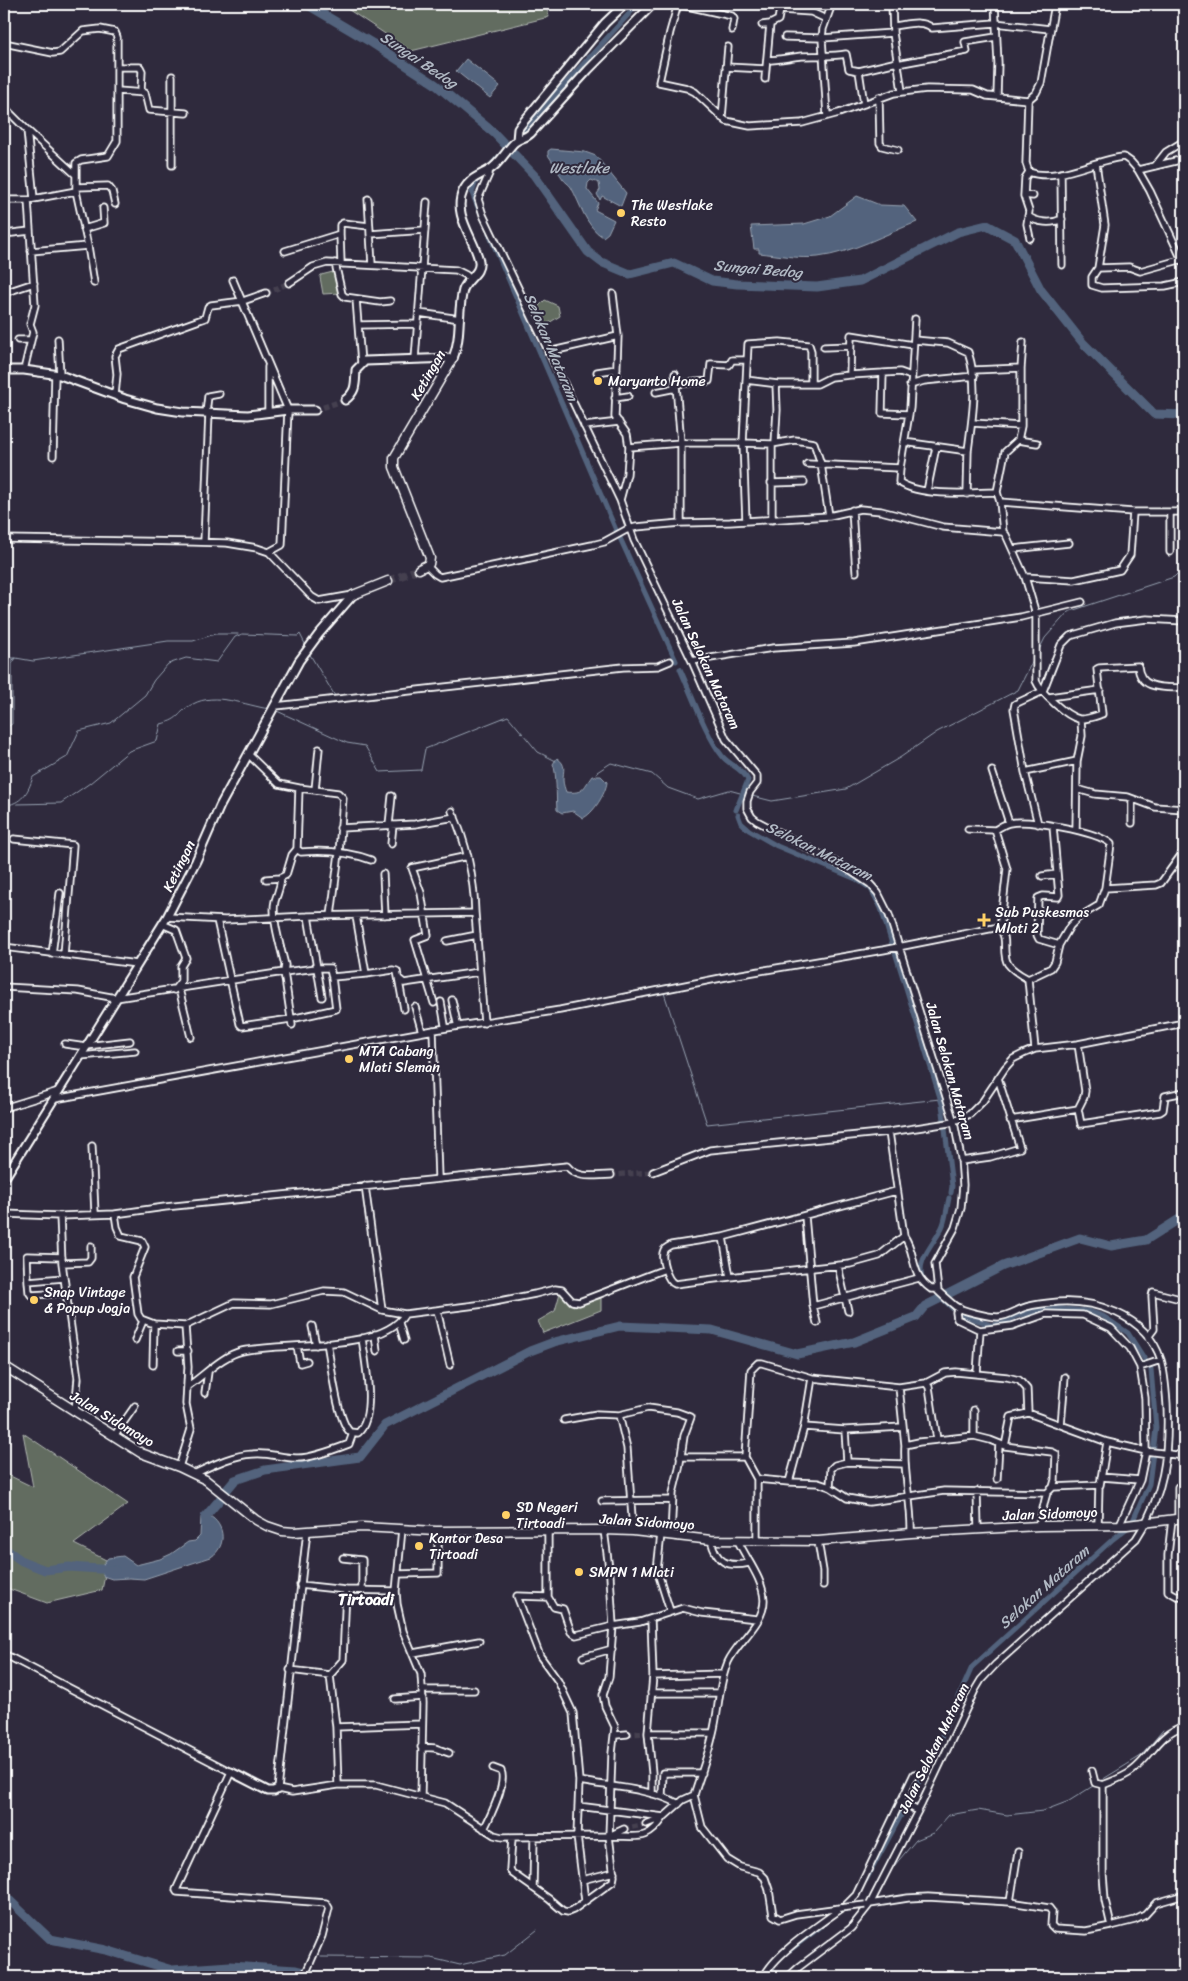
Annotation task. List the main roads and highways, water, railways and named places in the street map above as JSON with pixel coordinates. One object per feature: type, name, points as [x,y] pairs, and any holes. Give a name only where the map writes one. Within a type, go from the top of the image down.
[{"type":"main road","name":"Ketingan","points":[[419,569],[427,566],[430,562],[429,555],[394,467],[394,458],[453,358]]},
{"type":"main road","name":"Ketingan","points":[[354,595],[388,581]]},
{"type":"main road","name":"Jalan Sidomoyo","points":[[4,1367],[141,1453],[179,1467],[206,1480],[267,1526],[282,1531],[307,1531],[347,1527],[438,1531],[604,1530],[633,1531],[711,1540],[818,1541],[978,1528],[1124,1524],[1178,1519]]},
{"type":"water","points":[[466,59],[500,86],[490,98],[456,71]]},
{"type":"water","name":"Westlake","points":[[551,149],[585,152],[596,156],[626,193],[621,206],[602,196],[600,200],[597,194],[600,190],[599,183],[591,180],[588,183],[587,189],[598,203],[595,210],[614,220],[608,233],[603,237],[592,227],[571,187],[563,179],[548,155],[548,151]]},
{"type":"water","points":[[857,196],[880,205],[904,206],[917,222],[831,255],[796,257],[759,253],[759,249],[754,249],[751,226],[804,224],[830,216]]},
{"type":"water","points":[[557,758],[563,765],[563,782],[566,792],[580,791],[592,776],[601,776],[607,782],[598,803],[583,818],[573,811],[562,813],[557,810],[556,779],[553,764]]},
{"type":"water","points":[[205,1514],[216,1522],[222,1533],[220,1546],[211,1557],[144,1579],[112,1579],[103,1576],[103,1564],[108,1558],[123,1556],[136,1565],[160,1559],[188,1542],[195,1541],[200,1536],[201,1517]]},
{"type":"waterway","name":"Sungai Bedog","points":[[306,4],[372,43],[435,84],[494,133],[534,175],[588,252],[601,262],[630,274],[674,263],[712,281],[737,284],[817,287],[860,281],[958,232],[987,225],[1015,240],[1041,290],[1083,343],[1154,414],[1184,415]]},
{"type":"waterway","name":"Selokan Mataram","points":[[524,129],[638,4]]},
{"type":"waterway","name":"Selokan Mataram","points":[[489,167],[502,153]]},
{"type":"waterway","name":"Selokan Mataram","points":[[479,210],[472,193],[476,181],[480,178]]},
{"type":"waterway","name":"Selokan Mataram","points":[[489,234],[616,530]]},
{"type":"waterway","name":"Selokan Mataram","points":[[620,538],[676,661]]},
{"type":"waterway","points":[[1039,650],[1045,638],[1068,612],[1174,577],[1184,567]]},
{"type":"waterway","points":[[4,665],[16,658],[33,661],[168,641],[193,641],[215,634],[238,634]]},
{"type":"waterway","points":[[4,806],[20,800],[29,788],[33,777],[67,757],[79,731],[111,723],[145,695],[154,680],[168,664],[186,658],[217,662],[235,637],[242,634],[298,636],[300,634],[306,646]]},
{"type":"waterway","points":[[309,653],[335,696]]},
{"type":"waterway","points":[[4,658],[16,658],[12,664],[12,724],[4,729]]},
{"type":"waterway","points":[[752,796],[772,801],[846,789],[901,757],[937,732],[1018,690],[1033,660]]},
{"type":"waterway","name":"Selokan Mataram","points":[[680,669],[705,727],[717,749],[748,780],[736,810]]},
{"type":"waterway","points":[[17,804],[61,803],[90,783],[129,751],[157,741],[161,724],[173,720],[193,704],[211,699],[220,699],[269,709]]},
{"type":"waterway","points":[[277,711],[347,743],[365,746],[380,772],[421,770],[425,749],[508,716],[538,752],[556,761]]},
{"type":"waterway","points":[[595,776],[597,772],[611,763],[652,774],[668,788],[698,799],[729,790],[740,793]]},
{"type":"waterway","name":"Selokan Mataram","points":[[738,815],[741,823],[749,830],[777,846],[856,879],[871,889],[881,908],[892,944]]},
{"type":"waterway","name":"Selokan Mataram","points":[[895,952],[942,1104],[944,1120]]},
{"type":"waterway","points":[[664,993],[707,1124],[940,1099]]},
{"type":"waterway","name":"Selokan Mataram","points":[[945,1129],[952,1186],[951,1193]]},
{"type":"waterway","name":"Selokan Mataram","points":[[923,1279],[921,1265],[943,1225],[949,1198]]},
{"type":"waterway","points":[[944,1296],[1003,1266],[1080,1238],[1111,1246],[1146,1240],[1184,1216]]},
{"type":"waterway","points":[[225,1492],[235,1480],[265,1470],[360,1457],[385,1425],[530,1351],[554,1342],[620,1326],[712,1330],[797,1354],[854,1342],[916,1317],[925,1306],[939,1299]]},
{"type":"waterway","name":"Selokan Mataram","points":[[944,1300],[952,1308]]},
{"type":"waterway","name":"Selokan Mataram","points":[[866,1880],[931,1760],[972,1667],[1113,1539],[1131,1525],[1149,1484],[1156,1428],[1151,1369],[1128,1333],[1103,1316],[1088,1311],[1049,1308],[1016,1316],[1004,1323],[991,1325],[962,1315]]},
{"type":"waterway","points":[[207,1524],[205,1517],[222,1497]]},
{"type":"waterway","points":[[4,1548],[22,1561],[45,1570],[69,1567],[115,1570]]},
{"type":"waterway","points":[[1100,1781],[1141,1756],[1163,1730]]},
{"type":"waterway","points":[[894,1866],[916,1840],[933,1833],[949,1815],[978,1810],[1007,1815],[1043,1811],[1069,1801],[1093,1786]]},
{"type":"waterway","points":[[4,1895],[50,1939],[106,1950],[172,1970],[230,1966],[296,1970],[325,1977]]},
{"type":"waterway","name":"Selokan Mataram","points":[[790,1950],[823,1925]]},
{"type":"waterway","points":[[321,1957],[431,1958],[460,1965],[505,1955],[537,1930]]},
{"type":"waterway","name":"Selokan Mataram","points":[[770,1977],[773,1966]]},
{"type":"tunnel","points":[[266,293],[289,283]]},
{"type":"tunnel","points":[[315,410],[345,400]]},
{"type":"tunnel","points":[[388,581],[419,569]]},
{"type":"tunnel","points":[[611,1175],[653,1172]]},
{"type":"tunnel","points":[[627,1734],[648,1733]]},
{"type":"tunnel","points":[[624,1829],[646,1824]]},
{"type":"place","name":"The Westlake Resto","points":[[621,213]]},
{"type":"place","name":"Maryanto Home","points":[[598,381]]},
{"type":"place","name":"Sub Puskesmas Mlati 2","points":[[984,920]]},
{"type":"place","name":"MTA Cabang Mlati Sleman","points":[[349,1059]]},
{"type":"place","name":"Snap Vintage & Popup Jogja","points":[[34,1300]]},
{"type":"place","name":"SD Negeri Tirtoadi","points":[[506,1515]]},
{"type":"place","name":"Kantor Desa Tirtoadi","points":[[419,1546]]},
{"type":"place","name":"SMPN 1 Mlati","points":[[579,1572]]},
{"type":"district","name":"Tirtoadi","points":[[366,1599]]}]
